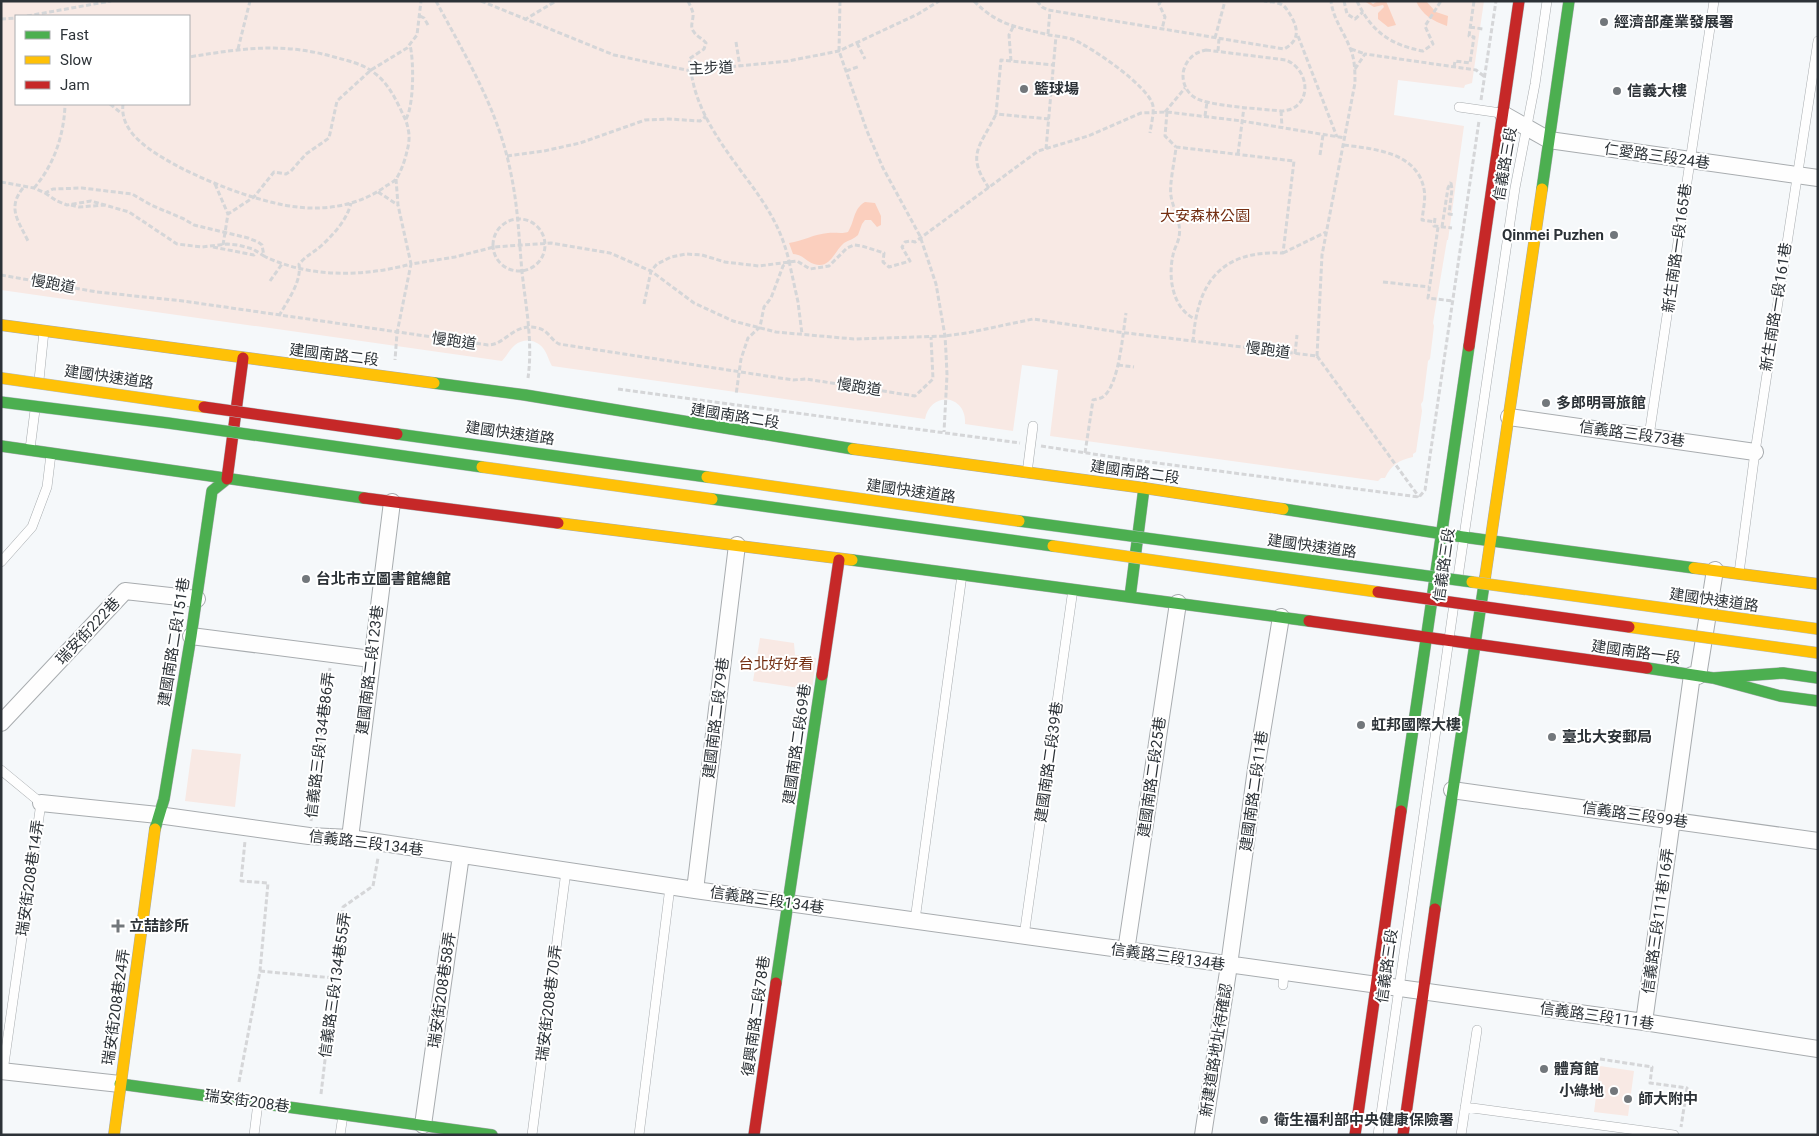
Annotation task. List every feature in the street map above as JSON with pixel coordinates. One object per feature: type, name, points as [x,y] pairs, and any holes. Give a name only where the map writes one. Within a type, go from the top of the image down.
[{"type":"main road","name":"信義路三段","points":[[1355,1135],[1520,1]]},
{"type":"main road","points":[[1404,1135],[1452,790],[1509,417],[1569,1]]},
{"type":"main road","name":"建國南路二段","points":[[1,326],[525,395],[831,446],[1144,488],[1463,537]]},
{"type":"main road","points":[[227,479],[243,358]]},
{"type":"main road","points":[[31,366],[51,369]]},
{"type":"main road","name":"建國快速道路","points":[[1,378],[1077,530],[1818,629]]},
{"type":"main road","points":[[228,394],[248,396]]},
{"type":"main road","points":[[1,402],[168,423],[1818,653]]},
{"type":"main road","points":[[335,413],[418,436]]},
{"type":"main road","points":[[1,446],[392,502],[737,545],[839,560],[962,574],[1449,641]]},
{"type":"main road","name":"建國南路二段151巷","points":[[158,815],[164,799],[197,599],[212,491],[227,479]]},
{"type":"main road","points":[[1130,597],[1144,488]]},
{"type":"main road","points":[[1463,537],[1818,584]]},
{"type":"main road","name":"建國南路二段69巷","points":[[788,902],[839,560]]},
{"type":"main road","name":"建國南路一段","points":[[1449,641],[1701,676],[1780,696],[1818,701]]},
{"type":"main road","points":[[1701,676],[1783,673],[1818,678]]},
{"type":"main road","name":"瑞安街208巷24弄","points":[[114,1135],[158,815]]},
{"type":"main road","name":"復興南路二段78巷","points":[[754,1135],[788,902]]},
{"type":"main road","name":"瑞安街208巷","points":[[120,1084],[423,1125],[448,1132],[492,1135]]},
{"type":"street","name":"仁愛路三段24巷","points":[[1503,114],[1548,140],[1818,178]]},
{"type":"street","name":"信義路三段73巷","points":[[1509,417],[1754,452]]},
{"type":"street","name":"建國南路二段123巷","points":[[350,838],[392,502]]},
{"type":"street","name":"建國南路二段79巷","points":[[695,890],[737,545]]},
{"type":"street","name":"信義路三段111巷16弄","points":[[1644,1022],[1672,820],[1701,676],[1715,570]]},
{"type":"street","name":"瑞安街222巷","points":[[1,723],[125,591],[197,599]]},
{"type":"street","name":"建國南路二段25巷","points":[[1126,951],[1178,603]]},
{"type":"street","name":"建國南路二段11巷","points":[[1229,965],[1256,769],[1281,617]]},
{"type":"street","points":[[191,636],[371,659]]},
{"type":"street","name":"信義路三段99巷","points":[[1452,790],[1818,841]]},
{"type":"street","name":"瑞安街208巷14弄","points":[[41,803],[158,815]]},
{"type":"street","name":"信義路三段134巷","points":[[158,815],[308,836],[350,838],[695,890],[1229,965],[1284,979],[1376,985]]},
{"type":"street","name":"瑞安街208巷58弄","points":[[423,1125],[461,855]]},
{"type":"street","name":"新建道路地址待確認","points":[[1203,1135],[1229,965]]},
{"type":"street","name":"信義路三段111巷","points":[[1376,985],[1644,1022],[1818,1049]]},
{"type":"street","name":"瑞安街208巷","points":[[2,1071],[120,1084]]},
{"type":"lane","name":"信義路三段","points":[[1378,1135],[1515,188],[1527,128],[1547,1]]},
{"type":"lane","name":"新生南路一段165巷","points":[[1649,436],[1714,1]]},
{"type":"lane","name":"新生南路一段161巷","points":[[1738,574],[1754,452],[1818,41]]},
{"type":"lane","points":[[1459,107],[1503,114]]},
{"type":"lane","points":[[37,390],[44,331]]},
{"type":"lane","points":[[30,450],[36,400]]},
{"type":"lane","points":[[1028,473],[1033,426]]},
{"type":"lane","points":[[1,562],[32,527],[47,487],[51,454]]},
{"type":"lane","points":[[915,920],[962,574]]},
{"type":"lane","name":"建國南路二段39巷","points":[[1024,936],[1074,589]]},
{"type":"lane","points":[[1,770],[41,803]]},
{"type":"lane","name":"瑞安街208巷14弄","points":[[2,1071],[41,803]]},
{"type":"lane","name":"瑞安街208巷70弄","points":[[532,1135],[566,871]]},
{"type":"lane","points":[[639,1135],[670,886]]},
{"type":"lane","points":[[1461,1135],[1477,1030]]},
{"type":"lane","points":[[254,1135],[258,1103]]},
{"type":"lane","points":[[1465,1107],[1674,1135]]},
{"type":"lane","points":[[340,1135],[343,1115]]},
{"type":"path","points":[[50,15],[111,1]]},
{"type":"path","points":[[238,49],[250,1]]},
{"type":"path","points":[[228,214],[254,197],[274,172],[286,174],[291,171],[306,154],[328,138],[337,101],[371,70],[407,48],[417,34],[421,1]]},
{"type":"path","points":[[436,1],[481,86],[498,124],[507,156],[518,219],[522,271],[531,340],[525,395]]},
{"type":"path","name":"主步道","points":[[481,1],[614,55],[692,71],[788,61],[839,51],[925,10],[939,1]]},
{"type":"path","points":[[524,20],[556,1]]},
{"type":"path","points":[[688,1],[692,10],[691,26],[694,34],[702,38],[706,43],[704,49],[689,59],[693,82],[706,116],[726,150],[775,220],[789,261],[798,302],[802,334]]},
{"type":"path","points":[[925,10],[931,1]]},
{"type":"path","points":[[974,1],[990,15],[1013,27],[1070,39],[1081,43],[1100,55],[1132,79],[1148,97],[1153,105],[1150,133]]},
{"type":"path","points":[[1037,1],[1042,7],[1050,10],[1284,49],[1295,41],[1298,35]]},
{"type":"path","points":[[1161,1],[1160,4],[1165,17],[1162,30]]},
{"type":"path","points":[[1218,51],[1217,39],[1226,1]]},
{"type":"path","points":[[1264,1],[1276,2],[1284,6],[1294,21],[1337,137]]},
{"type":"path","points":[[1284,1],[1284,6]]},
{"type":"path","points":[[1331,1],[1332,12],[1351,49],[1355,70],[1355,83],[1346,138],[1322,255],[1317,356],[1420,497]]},
{"type":"path","points":[[1344,1],[1347,14],[1355,19],[1363,12]]},
{"type":"path","points":[[1357,1],[1379,33],[1399,45],[1423,51],[1433,44],[1425,26],[1441,1]]},
{"type":"path","points":[[1454,67],[1455,61],[1470,63],[1474,37],[1469,36],[1474,1]]},
{"type":"path","points":[[1420,497],[1425,490],[1496,1]]},
{"type":"path","points":[[840,2],[839,51],[867,131],[920,238],[936,284],[945,336],[947,375],[944,432]]},
{"type":"path","points":[[1048,34],[1050,10]]},
{"type":"path","points":[[420,16],[424,18],[428,25]]},
{"type":"path","points":[[1,19],[15,18]]},
{"type":"path","points":[[1011,61],[1009,35],[1013,27]]},
{"type":"path","points":[[1470,27],[1482,29]]},
{"type":"path","points":[[1046,149],[1056,36]]},
{"type":"path","points":[[736,42],[740,67]]},
{"type":"path","points":[[857,43],[865,59]]},
{"type":"path","points":[[405,120],[408,115],[411,98],[413,68],[410,44]]},
{"type":"path","points":[[111,105],[122,114],[132,135],[141,144],[171,162],[215,184],[254,197],[302,208],[321,208],[351,203],[378,192],[396,179],[406,159],[409,136],[405,120],[390,89],[371,70],[347,60],[302,50],[271,48],[238,49],[190,57]]},
{"type":"path","points":[[1351,49],[1365,54],[1476,70],[1485,77]]},
{"type":"path","points":[[1218,51],[1286,60],[1297,66],[1303,74],[1306,85],[1303,98],[1294,107],[1286,111],[1207,102],[1189,93],[1184,82],[1184,69],[1190,59],[1199,52],[1218,51]]},
{"type":"path","points":[[1355,70],[1365,54]]},
{"type":"path","points":[[990,188],[979,173],[976,156],[982,139],[996,114],[1001,60],[1054,65]]},
{"type":"path","points":[[846,71],[860,66]]},
{"type":"path","points":[[1303,74],[1312,71]]},
{"type":"path","points":[[1185,88],[1166,112],[1165,136],[1176,146],[1294,161],[1283,253]]},
{"type":"path","points":[[1205,116],[1207,102]]},
{"type":"path","points":[[34,188],[41,180],[57,149],[62,134],[64,105]]},
{"type":"path","points":[[122,114],[123,105]]},
{"type":"path","points":[[1238,154],[1244,107]]},
{"type":"path","points":[[1282,111],[1282,127]]},
{"type":"path","points":[[644,304],[651,271],[663,260],[671,256],[686,254],[702,255],[725,262],[758,266],[797,261],[810,269],[820,269],[829,266],[847,248],[854,245],[884,253],[883,262],[889,267],[910,261],[902,247],[905,242],[911,240],[915,242],[1038,151],[1088,136],[1141,114],[1166,112],[1242,120],[1346,138]]},
{"type":"path","points":[[996,114],[1049,119]]},
{"type":"path","points":[[507,156],[544,151],[580,143],[645,120],[669,118],[700,121],[706,116]]},
{"type":"path","points":[[1320,155],[1323,135]]},
{"type":"path","points":[[1344,144],[1388,152],[1415,168],[1424,188],[1425,198],[1422,220],[1435,220],[1434,226],[1452,228]]},
{"type":"path","points":[[1176,146],[1170,195],[1177,216],[1180,236],[1173,253],[1170,273],[1174,294],[1180,306],[1189,316],[1195,319]]},
{"type":"path","points":[[392,378],[397,333],[410,264],[398,205],[396,179]]},
{"type":"path","points":[[1,182],[23,188],[34,188],[45,192],[62,204],[77,207],[87,203],[105,204],[129,212],[177,244],[213,247],[223,245],[243,246],[300,270],[340,273],[390,270],[410,264],[455,257],[494,247],[545,243],[610,253],[651,271],[694,303],[733,321],[776,332],[854,339],[931,336]]},
{"type":"path","points":[[1453,301],[1428,298],[1433,259],[1448,188],[1451,182],[1449,214],[1455,215]]},
{"type":"path","points":[[215,184],[228,214],[223,245]]},
{"type":"path","points":[[23,188],[14,205],[14,212],[28,241]]},
{"type":"path","points":[[45,192],[53,189],[82,188],[132,194],[151,205],[184,219],[194,226],[258,242],[262,245],[264,256]]},
{"type":"path","points":[[378,192],[398,205]]},
{"type":"path","points":[[279,316],[297,282],[300,270],[299,264],[308,254],[319,247],[345,218],[351,203]]},
{"type":"path","points":[[518,219],[528,221],[536,226],[542,233],[545,243],[545,251],[537,264],[522,271],[514,270],[500,262],[494,247],[498,231],[510,221],[518,219]]},
{"type":"path","points":[[1193,342],[1195,319],[1202,294],[1213,278],[1227,265],[1244,256],[1264,252],[1283,253],[1326,232]]},
{"type":"path","points":[[230,245],[230,250]]},
{"type":"path","points":[[242,252],[243,246]]},
{"type":"path","points":[[213,247],[220,250],[254,255],[256,253]]},
{"type":"path","points":[[736,395],[741,359],[748,338],[760,327],[764,307],[771,298],[783,266],[789,261]]},
{"type":"path","points":[[270,281],[282,264]]},
{"type":"path","name":"慢跑道","points":[[1,275],[97,292],[183,301],[397,333],[492,345],[522,328],[538,328],[546,331],[554,342],[559,344],[793,380],[806,379],[915,396],[933,379],[931,336],[967,333],[1034,319],[1123,333],[1317,356]]},
{"type":"path","points":[[1383,282],[1429,287]]},
{"type":"path","points":[[1085,453],[1093,400],[1103,397],[1112,386],[1118,365],[1126,313]]},
{"type":"path","points":[[1295,354],[1297,335]]},
{"type":"path","points":[[395,358],[404,360]]},
{"type":"path","points":[[1118,365],[1134,367]]},
{"type":"path","points":[[528,377],[538,378]]},
{"type":"path","points":[[616,389],[1029,444]]},
{"type":"path","points":[[1038,446],[1420,497]]},
{"type":"path","name":"信義路三段134巷86弄","points":[[308,836],[332,654]]},
{"type":"path","points":[[235,1100],[260,971],[268,883],[241,881],[247,828]]},
{"type":"path","name":"信義路三段134巷55弄","points":[[319,1112],[343,907],[373,886],[380,844]]},
{"type":"path","points":[[260,971],[334,978]]},
{"type":"path","points":[[1600,1059],[1652,1066],[1650,1082],[1687,1088],[1680,1135]]},
{"type":"green space","name":"大安森林公園","points":[[1,1],[1484,1],[1472,83],[1465,85],[1464,88],[1398,80],[1394,115],[1464,126],[1448,240],[1433,323],[1430,359],[1428,361],[1421,404],[1422,411],[1416,452],[1413,454],[1413,457],[1396,464],[1385,478],[1381,478],[1378,481],[1050,436],[1058,370],[1022,365],[1013,431],[965,424],[964,414],[960,407],[955,402],[948,400],[934,403],[925,419],[552,366],[543,348],[529,340],[515,345],[502,361],[1,290]]},
{"type":"green space","name":"台北好好看","points":[[760,638],[794,643],[795,655],[816,658],[812,690],[753,681]]},
{"type":"green space","points":[[192,749],[241,754],[235,807],[185,801]]},
{"type":"green space","name":"小綠地","points":[[1600,1066],[1634,1071],[1628,1116],[1594,1112]]},
{"type":"shaded area","points":[[1364,1],[1369,1],[1373,4],[1378,1],[1386,1],[1396,25],[1388,27],[1378,19],[1378,13],[1384,7],[1383,5],[1374,7]]},
{"type":"shaded area","points":[[1416,1],[1426,1],[1436,12],[1448,16],[1447,26],[1428,17]]},
{"type":"shaded area","points":[[865,202],[875,203],[881,216],[881,225],[877,227],[871,220],[865,220],[858,235],[844,243],[832,258],[824,264],[814,264],[793,254],[789,243],[823,234],[848,232],[858,208]]},
{"type":"traffic: fast","points":[[1542,189],[1569,1]]},
{"type":"traffic: fast","points":[[1401,811],[1469,346]]},
{"type":"traffic: fast","points":[[434,383],[525,395],[853,449]]},
{"type":"traffic: fast","points":[[1,402],[168,423],[482,467]]},
{"type":"traffic: fast","points":[[397,434],[707,477]]},
{"type":"traffic: fast","points":[[1,446],[364,498]]},
{"type":"traffic: fast","points":[[155,829],[164,799],[191,636],[212,491],[227,479]]},
{"type":"traffic: fast","points":[[1130,597],[1144,488]]},
{"type":"traffic: fast","points":[[712,499],[1053,546]]},
{"type":"traffic: fast","points":[[1283,509],[1463,537],[1694,568]]},
{"type":"traffic: fast","points":[[1019,521],[1472,582]]},
{"type":"traffic: fast","points":[[852,560],[1309,621]]},
{"type":"traffic: fast","points":[[1435,909],[1485,578]]},
{"type":"traffic: fast","points":[[1647,668],[1713,678],[1780,696],[1818,701]]},
{"type":"traffic: fast","points":[[1713,678],[1783,673],[1818,678]]},
{"type":"traffic: fast","points":[[776,983],[822,675]]},
{"type":"traffic: fast","points":[[120,1084],[492,1135]]},
{"type":"traffic: slow","points":[[1485,578],[1542,189]]},
{"type":"traffic: slow","points":[[1,325],[434,383]]},
{"type":"traffic: slow","points":[[1,378],[204,407]]},
{"type":"traffic: slow","points":[[853,449],[1144,488],[1283,509]]},
{"type":"traffic: slow","points":[[482,467],[712,499]]},
{"type":"traffic: slow","points":[[707,477],[1019,521]]},
{"type":"traffic: slow","points":[[558,523],[852,560]]},
{"type":"traffic: slow","points":[[1053,546],[1378,592]]},
{"type":"traffic: slow","points":[[1694,568],[1818,584]]},
{"type":"traffic: slow","points":[[1472,582],[1818,629]]},
{"type":"traffic: slow","points":[[1629,627],[1818,653]]},
{"type":"traffic: slow","points":[[114,1135],[155,829]]},
{"type":"traffic: jam","points":[[1469,346],[1519,1]]},
{"type":"traffic: jam","points":[[227,479],[243,358]]},
{"type":"traffic: jam","points":[[204,407],[397,434]]},
{"type":"traffic: jam","points":[[364,498],[558,523]]},
{"type":"traffic: jam","points":[[822,675],[839,560]]},
{"type":"traffic: jam","points":[[1378,592],[1629,627]]},
{"type":"traffic: jam","points":[[1309,621],[1647,668]]},
{"type":"traffic: jam","points":[[1355,1135],[1401,811]]},
{"type":"traffic: jam","points":[[1403,1135],[1435,909]]},
{"type":"traffic: jam","points":[[754,1135],[776,983]]},
{"type":"place","name":"經濟部產業發展署","points":[[1604,22]]},
{"type":"place","name":"籃球場","points":[[1024,89]]},
{"type":"place","name":"信義大樓","points":[[1617,91]]},
{"type":"place","name":"Qinmei Puzhen","points":[[1614,235]]},
{"type":"place","name":"多郎明哥旅館","points":[[1546,403]]},
{"type":"place","name":"台北市立圖書館總館","points":[[306,579]]},
{"type":"place","name":"虹邦國際大樓","points":[[1361,725]]},
{"type":"place","name":"臺北大安郵局","points":[[1552,737]]},
{"type":"place","name":"立喆診所","points":[[118,926]]},
{"type":"place","name":"體育館","points":[[1544,1069]]},
{"type":"place","name":"小綠地","points":[[1614,1091]]},
{"type":"place","name":"師大附中","points":[[1628,1099]]},
{"type":"place","name":"衛生福利部中央健康保險署","points":[[1264,1120]]}]
